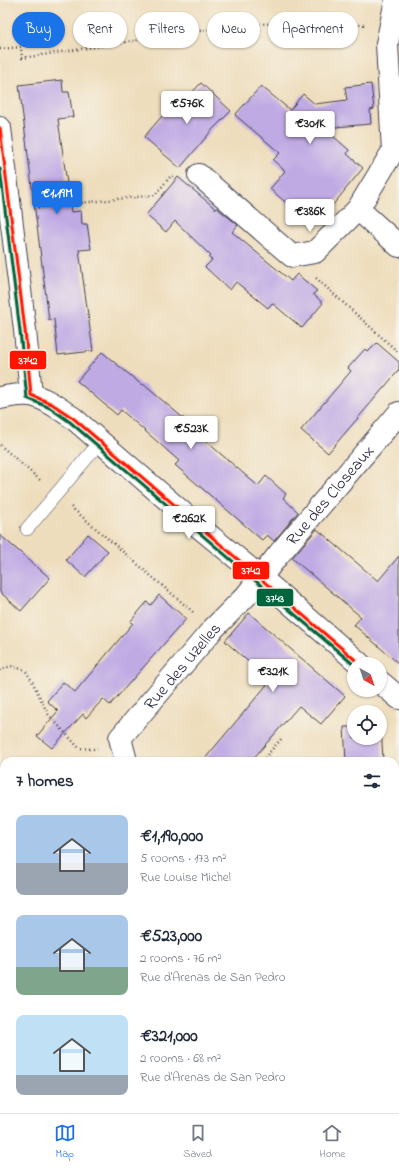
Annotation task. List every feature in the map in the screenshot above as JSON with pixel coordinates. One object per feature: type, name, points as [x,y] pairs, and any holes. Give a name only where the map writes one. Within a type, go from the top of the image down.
[{"type":"street","points":[[199,175],[292,256],[315,252],[358,209],[393,150],[387,44],[396,0]]},
{"type":"street","points":[[0,128],[25,330],[31,395]]},
{"type":"street","points":[[358,209],[399,246]]},
{"type":"street","points":[[0,398],[31,395],[52,404],[73,418],[352,657]]},
{"type":"street","name":"Rue des Closeaux","points":[[260,577],[399,413]]},
{"type":"street","name":"Rue des Uzelles","points":[[120,738],[213,630],[246,596],[260,577]]},
{"type":"street","points":[[387,688],[399,698]]},
{"type":"street","points":[[120,738],[125,757]]},
{"type":"lane","points":[[27,529],[100,441]]},
{"type":"path","points":[[0,49],[21,48],[22,58],[246,24],[339,23],[391,27]]},
{"type":"path","points":[[11,211],[155,195],[170,177],[199,175]]},
{"type":"path","points":[[292,256],[399,353]]},
{"type":"path","points":[[0,445],[213,630]]},
{"type":"path","points":[[0,670],[11,666],[24,670],[32,681],[48,714],[78,748],[95,749],[120,738]]},
{"type":"path","points":[[265,757],[282,738]]},
{"type":"building","points":[[62,80],[63,92],[69,92],[73,117],[58,119],[71,212],[81,211],[82,224],[87,224],[91,249],[79,250],[93,351],[58,355],[54,319],[49,320],[19,85]]},
{"type":"building","points":[[201,83],[231,111],[213,129],[180,168],[144,137],[169,108],[174,112]]},
{"type":"building","points":[[371,84],[374,109],[370,110],[371,124],[324,128],[349,150],[347,154],[363,168],[332,206],[320,217],[318,214],[310,223],[270,189],[285,171],[273,160],[280,153],[235,115],[261,86],[290,110],[303,94],[315,104],[347,100],[345,87]]},
{"type":"building","points":[[178,177],[216,209],[217,208],[238,225],[232,232],[291,281],[297,274],[317,291],[313,294],[323,303],[302,328],[272,303],[268,308],[236,282],[230,290],[205,267],[212,260],[209,258],[211,256],[175,221],[166,232],[146,215]]},
{"type":"building","points":[[377,343],[399,362],[399,370],[328,453],[301,430],[351,371],[348,368],[365,349],[368,352]]},
{"type":"building","points":[[102,352],[142,385],[143,384],[202,434],[200,436],[258,486],[266,476],[286,494],[283,498],[298,512],[274,541],[267,535],[262,540],[175,465],[179,461],[121,410],[117,415],[77,381]]},
{"type":"building","points":[[317,529],[378,581],[399,556],[399,664],[354,625],[361,617],[292,558]]},
{"type":"building","points":[[88,534],[108,551],[85,577],[66,560]]},
{"type":"building","points":[[0,535],[50,578],[21,611],[0,592]]},
{"type":"building","points":[[159,595],[186,619],[110,705],[103,699],[86,718],[83,714],[52,748],[37,736],[58,711],[47,701],[63,682],[75,692],[133,623],[130,622],[147,602],[151,605]]},
{"type":"building","points":[[249,613],[345,696],[321,724],[299,706],[254,757],[206,757],[270,681],[225,641]]},
{"type":"building","points":[[344,727],[347,727],[347,745],[382,745],[383,757],[346,757]]},
{"type":"transit line","name":"3742","points":[[0,128],[25,330],[31,395],[52,404],[73,418],[352,657]]},
{"type":"transit line","name":"3743","points":[[0,169],[27,398],[50,408],[70,422],[347,659]]}]
